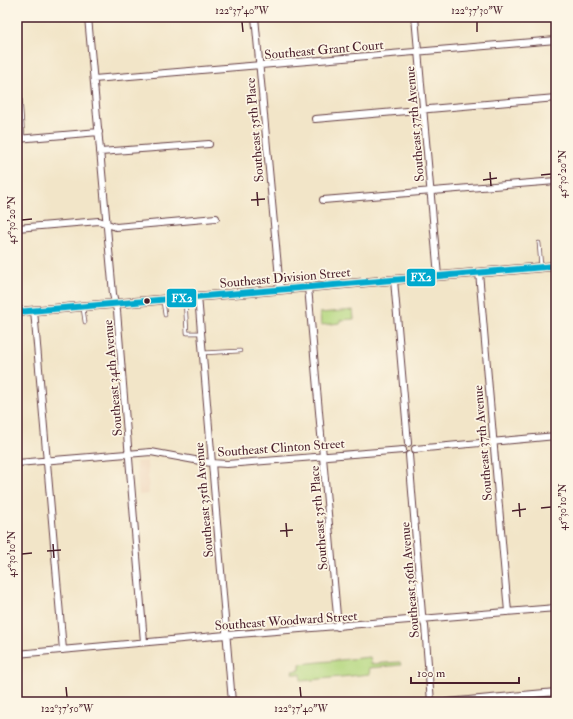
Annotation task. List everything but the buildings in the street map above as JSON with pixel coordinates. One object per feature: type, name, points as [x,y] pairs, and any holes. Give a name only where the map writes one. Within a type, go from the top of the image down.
[{"type":"main road","name":"Southeast Division Street","points":[[17,312],[556,266]]},
{"type":"street","name":"Southeast 34th Avenue","points":[[88,17],[113,294],[117,311],[144,642]]},
{"type":"street","name":"Southeast 35th Place","points":[[255,17],[280,289]]},
{"type":"street","name":"Southeast 37th Avenue","points":[[415,17],[438,276]]},
{"type":"street","name":"Southeast Grant Court","points":[[94,79],[556,40]]},
{"type":"street","points":[[315,119],[556,98]]},
{"type":"street","points":[[20,139],[98,132]]},
{"type":"street","points":[[100,152],[209,144]]},
{"type":"street","points":[[323,200],[556,181]]},
{"type":"street","points":[[17,228],[99,221],[116,227],[216,218]]},
{"type":"street","name":"Southeast 37th Avenue","points":[[479,272],[508,612]]},
{"type":"street","points":[[394,280],[408,443]]},
{"type":"street","name":"Southeast 35th Place","points":[[308,287],[338,627]]},
{"type":"street","name":"Southeast 35th Avenue","points":[[198,296],[232,702]]},
{"type":"street","points":[[34,310],[63,650]]},
{"type":"street","points":[[415,449],[556,436]]},
{"type":"street","points":[[408,443],[413,445],[415,449]]},
{"type":"street","points":[[408,443],[404,445],[403,450],[405,453],[409,455],[413,454],[415,449]]},
{"type":"street","name":"Southeast Clinton Street","points":[[17,463],[157,453],[211,463],[227,464],[403,450]]},
{"type":"street","name":"Southeast 36th Avenue","points":[[409,455],[431,702]]},
{"type":"street","name":"Southeast Woodward Street","points":[[17,654],[556,608]]},
{"type":"street","points":[[447,702],[556,692]]},
{"type":"lane","points":[[19,82],[20,139]]},
{"type":"lane","points":[[539,243],[541,267]]},
{"type":"lane","points":[[185,298],[187,333],[202,333]]},
{"type":"lane","points":[[163,299],[165,315]]},
{"type":"lane","points":[[83,306],[85,322]]},
{"type":"lane","points":[[202,353],[240,351]]},
{"type":"shaded area","points":[[147,461],[149,494],[139,495],[136,462]]},
{"type":"green space","points":[[353,310],[354,319],[340,320],[340,323],[321,325],[320,313]]},
{"type":"green space","points":[[370,657],[371,664],[400,662],[401,665],[369,668],[370,674],[301,681],[301,674],[293,674],[292,671],[300,670],[300,664]]},
{"type":"transit line","name":"FX2","points":[[17,312],[556,266]]}]
